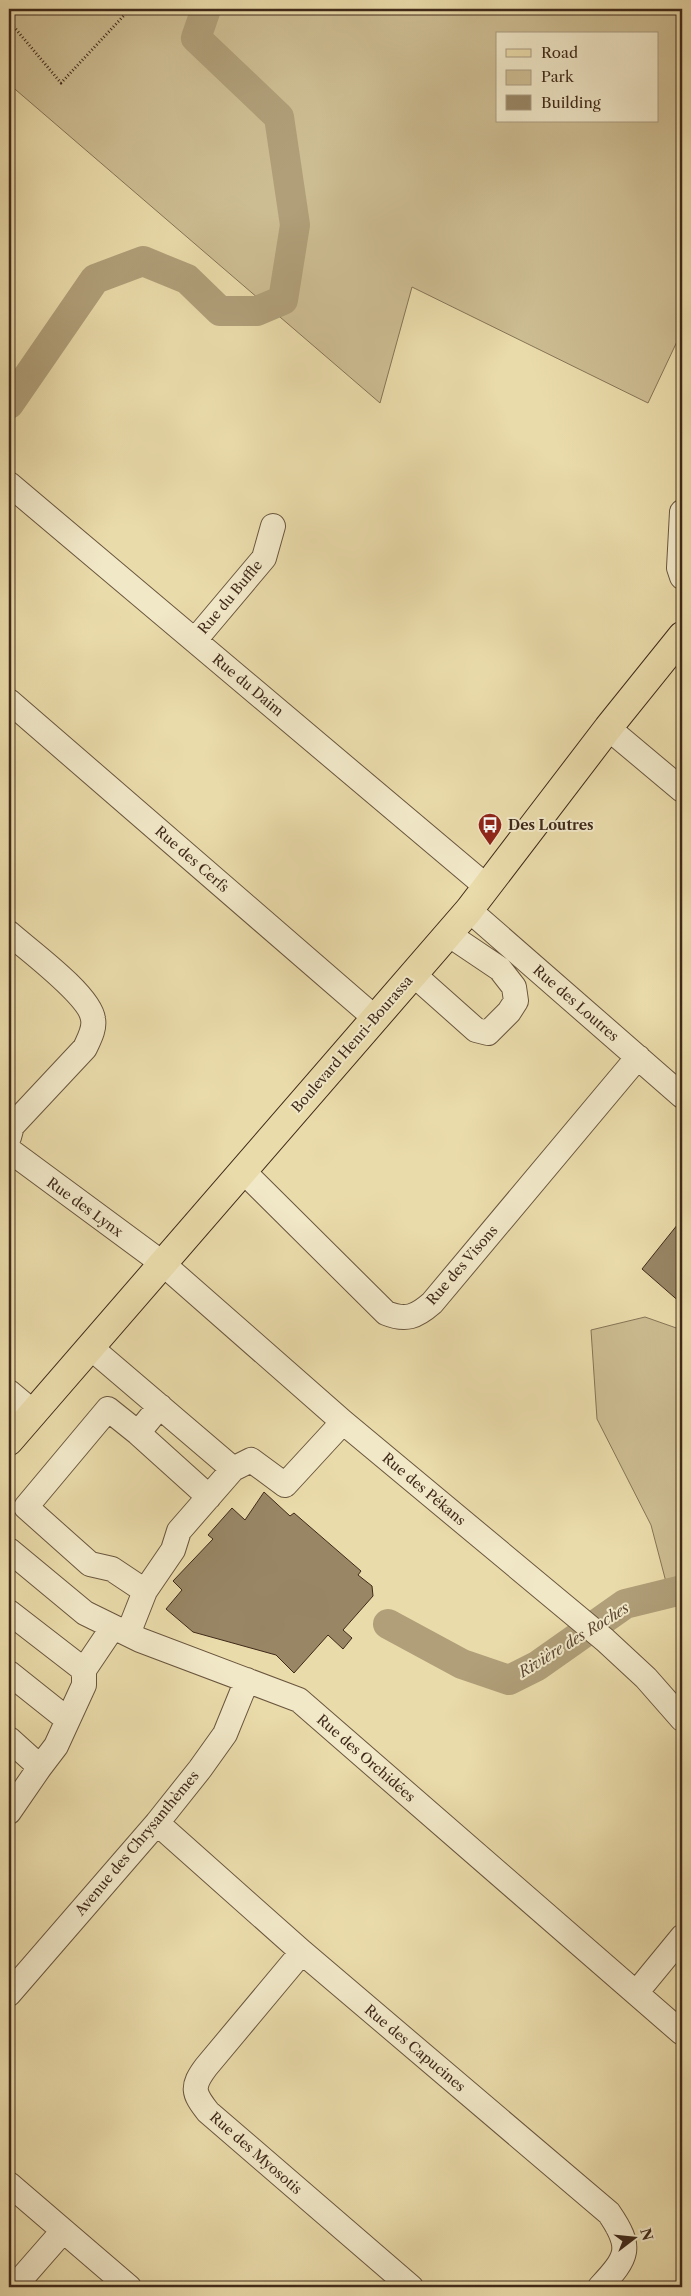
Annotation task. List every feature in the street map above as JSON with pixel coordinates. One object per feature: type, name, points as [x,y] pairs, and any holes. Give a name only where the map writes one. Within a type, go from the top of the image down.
[{"type":"main road","name":"Boulevard Henri-Bourassa","points":[[9,1440],[469,910],[608,728],[682,636]]},
{"type":"street","name":"Rue du Daim","points":[[9,484],[487,887]]},
{"type":"street","points":[[682,512],[679,568],[682,577]]},
{"type":"street","name":"Rue du Buffle","points":[[195,640],[264,558],[273,526]]},
{"type":"street","name":"Rue des Cerfs","points":[[9,701],[375,1018]]},
{"type":"street","points":[[608,728],[682,790]]},
{"type":"street","name":"Rue des Loutres","points":[[469,910],[682,1096]]},
{"type":"street","points":[[9,933],[74,989],[88,1004],[93,1018],[92,1033],[85,1048],[12,1126],[9,1137]]},
{"type":"street","points":[[413,974],[476,1030],[488,1033],[509,1012],[516,1001],[514,986],[500,969],[448,934]]},
{"type":"street","name":"Rue des Visons","points":[[243,1171],[386,1313],[399,1318],[412,1317],[432,1303],[638,1057]]},
{"type":"street","name":"Rue des Lynx","points":[[9,1150],[162,1263]]},
{"type":"street","name":"Rue des Pékans","points":[[162,1263],[342,1422],[605,1640],[646,1678],[682,1719]]},
{"type":"street","points":[[90,1347],[233,1469]]},
{"type":"street","points":[[9,1392],[33,1412]]},
{"type":"street","points":[[138,1433],[160,1406]]},
{"type":"street","points":[[145,1591],[112,1569],[90,1564],[26,1508],[108,1409],[138,1433],[209,1497]]},
{"type":"street","points":[[9,1812],[56,1746],[84,1686],[84,1670],[121,1631],[173,1550],[179,1531],[233,1469],[251,1460],[285,1485],[342,1422]]},
{"type":"street","name":"Rue des Orchidées","points":[[9,1550],[85,1613],[121,1631],[299,1700],[682,2033]]},
{"type":"street","points":[[9,1612],[84,1670]]},
{"type":"street","points":[[9,1673],[68,1720]]},
{"type":"street","name":"Avenue des Chrysanthèmes","points":[[9,1994],[157,1823],[225,1734],[247,1680]]},
{"type":"street","points":[[9,1739],[40,1767]]},
{"type":"street","name":"Rue des Capucines","points":[[157,1823],[302,1952],[609,2213],[625,2240],[624,2256],[616,2270],[600,2287]]},
{"type":"street","points":[[636,1993],[682,1937]]},
{"type":"street","name":"Rue des Myosotis","points":[[302,1952],[206,2067],[194,2088],[198,2100],[208,2112],[411,2287]]},
{"type":"street","points":[[9,2184],[129,2287]]},
{"type":"street","points":[[14,2287],[63,2231]]},
{"type":"path","points":[[9,21],[61,83],[130,9]]},
{"type":"green space","points":[[9,9],[682,9],[682,331],[648,403],[412,287],[380,403],[9,84]]},
{"type":"green space","points":[[645,1317],[682,1330],[682,1610],[671,1601],[651,1525],[597,1419],[591,1330]]},
{"type":"building","points":[[682,1219],[682,1304],[642,1269]]},
{"type":"building","points":[[264,1492],[290,1516],[294,1513],[361,1571],[358,1575],[372,1586],[373,1596],[343,1630],[352,1638],[343,1649],[328,1635],[294,1673],[276,1655],[193,1632],[166,1609],[182,1590],[173,1581],[213,1539],[208,1535],[232,1508],[245,1520]]},
{"type":"waterway","points":[[9,404],[95,279],[143,261],[187,279],[220,311],[257,311],[283,300],[295,225],[279,117],[196,38],[206,9]]},
{"type":"waterway","name":"Rivière des Roches","points":[[388,1624],[462,1664],[509,1680],[537,1666],[625,1604],[682,1590]]},
{"type":"place","name":"Des Loutres","points":[[490,846]]}]
